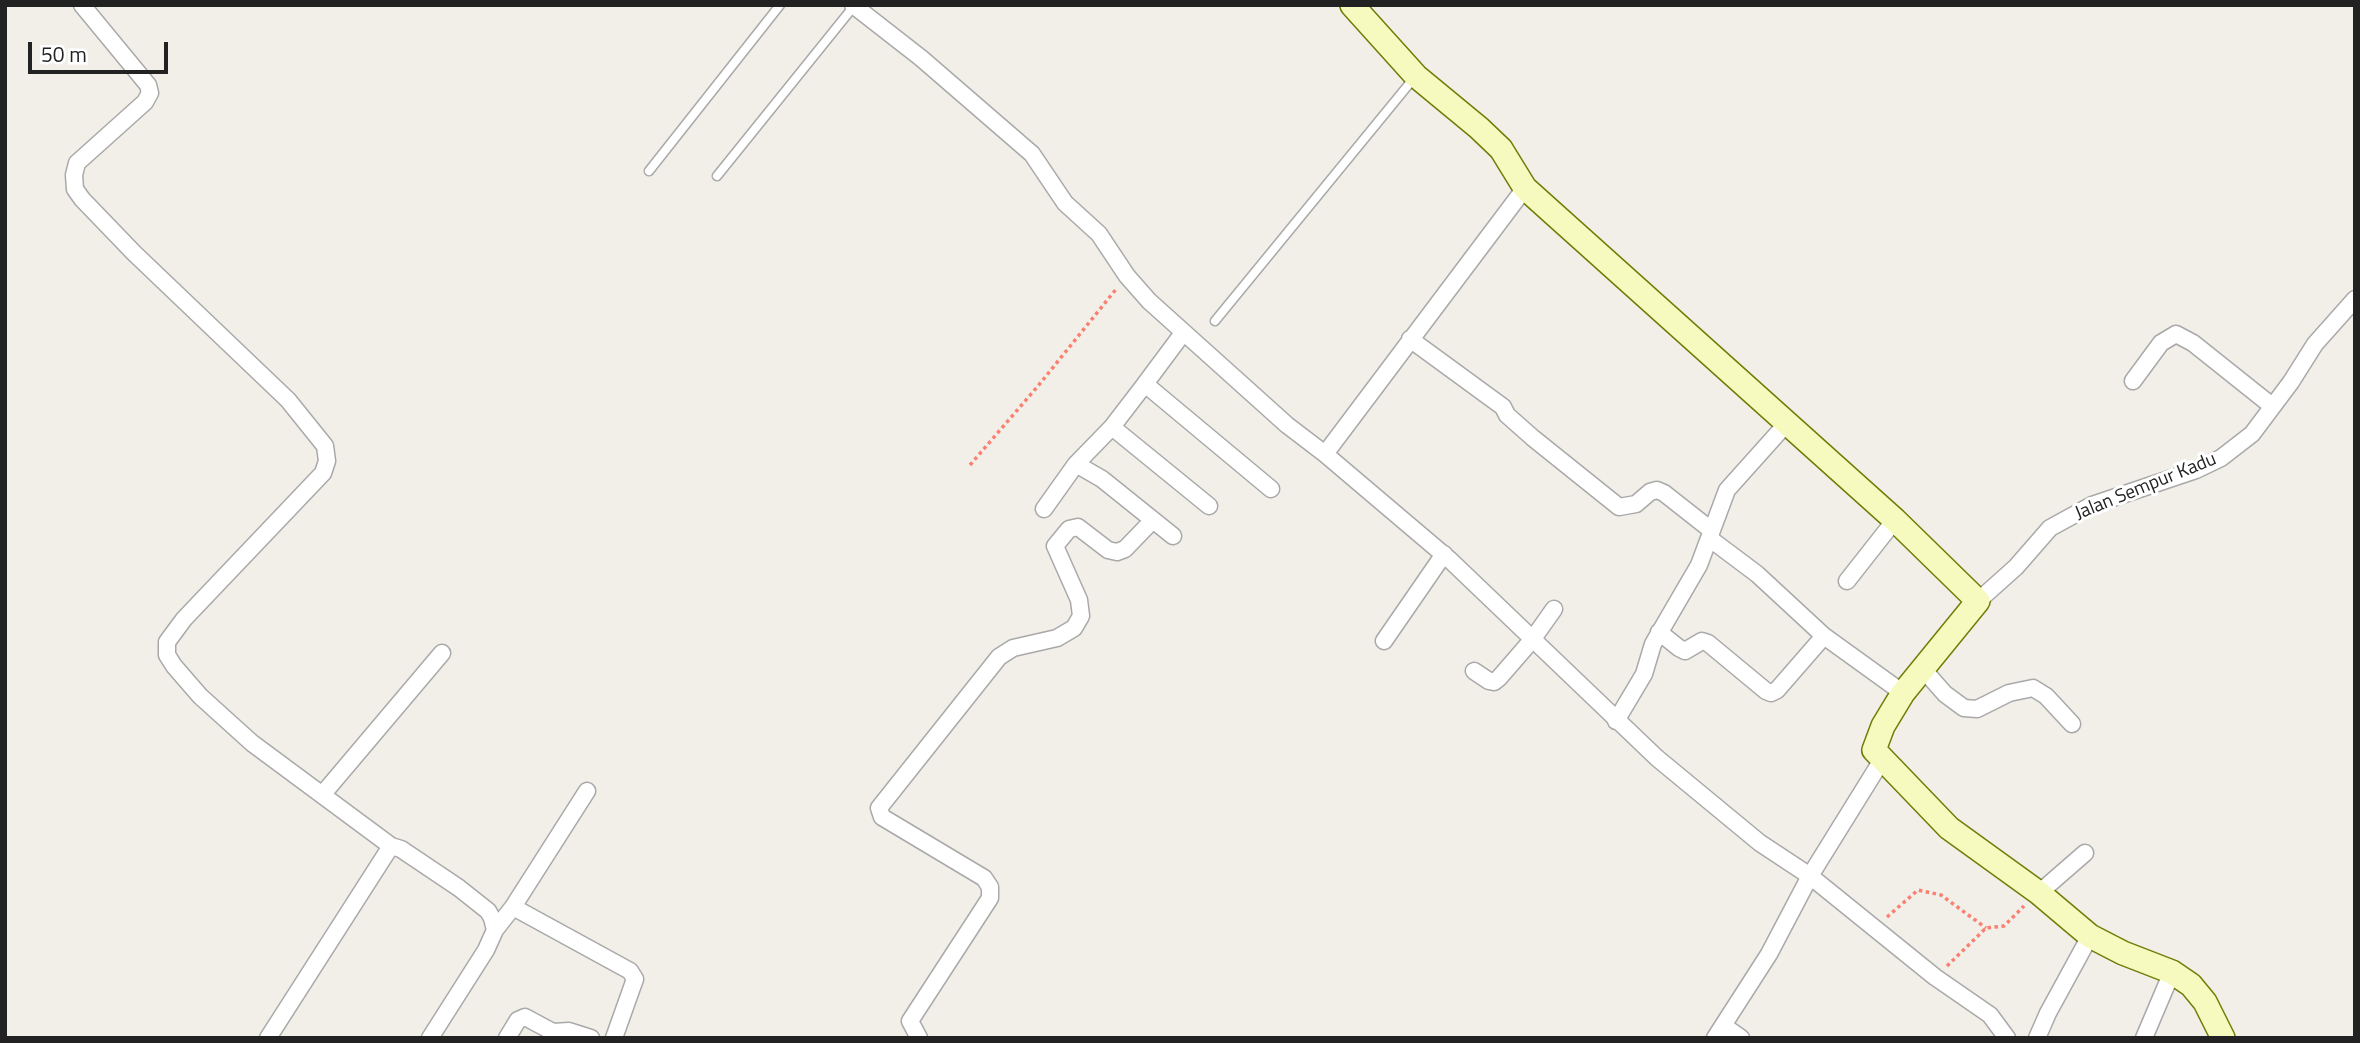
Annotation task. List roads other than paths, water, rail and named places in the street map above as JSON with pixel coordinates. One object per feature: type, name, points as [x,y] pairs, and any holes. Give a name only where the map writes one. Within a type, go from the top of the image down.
[{"type":"street","points":[[82,5],[148,85],[150,93],[145,102],[77,163],[75,189],[82,200],[134,253],[288,400],[318,435],[325,446],[327,461],[323,473],[184,619],[167,642],[167,655],[200,696],[232,726],[391,846],[401,849],[459,888],[488,911],[495,930]]},
{"type":"street","points":[[1352,5],[1416,76],[1501,149],[1525,188],[1895,520],[1978,601],[1903,693],[1883,726],[1874,750],[1949,828],[2039,893],[2090,936],[2123,953],[2172,972],[2191,985],[2205,1002],[2222,1038]]},
{"type":"street","points":[[854,6],[921,58],[1032,153],[1057,192],[1099,234],[1127,276],[1149,301],[1287,425],[1444,554],[1616,721],[1760,843],[1811,876],[1935,977],[1990,1015],[2007,1038]]},
{"type":"street","points":[[1325,454],[1525,188]]},
{"type":"street","name":"Jalan Sempur Kadu","points":[[1978,601],[2017,567],[2050,528],[2092,505],[2196,470],[2221,458],[2252,434],[2291,383],[2315,344],[2355,299]]},
{"type":"street","points":[[1044,509],[1076,464],[1112,427],[1183,333]]},
{"type":"street","points":[[2133,381],[2161,343],[2176,334],[2193,343],[2272,406]]},
{"type":"street","points":[[1410,339],[1503,407],[1507,415],[1533,438],[1619,507],[1636,504],[1650,492],[1657,490],[1664,493],[1824,636],[1903,693]]},
{"type":"street","points":[[1144,384],[1271,489]]},
{"type":"street","points":[[1616,721],[1644,674],[1653,644],[1699,565],[1727,490],[1787,423]]},
{"type":"street","points":[[1112,427],[1209,506]]},
{"type":"street","points":[[1076,464],[1102,479],[1173,536]]},
{"type":"street","points":[[919,1038],[910,1021],[990,898],[990,887],[984,878],[882,817],[879,808],[999,657],[1013,648],[1057,638],[1074,628],[1081,616],[1079,600],[1055,546],[1069,529],[1078,527],[1108,550],[1117,552],[1125,549],[1153,520]]},
{"type":"street","points":[[1847,582],[1895,520]]},
{"type":"street","points":[[1384,641],[1444,554]]},
{"type":"street","points":[[1474,671],[1494,682],[1532,640],[1554,609]]},
{"type":"street","points":[[1660,632],[1685,650],[1702,641],[1708,642],[1766,691],[1771,692],[1777,690],[1824,636]]},
{"type":"street","points":[[322,794],[442,653]]},
{"type":"street","points":[[1923,669],[1945,694],[1964,708],[1977,709],[2010,693],[2033,688],[2046,696],[2072,724]]},
{"type":"street","points":[[1741,1038],[1719,1032],[1769,954],[1811,876],[1882,760]]},
{"type":"street","points":[[430,1038],[486,950],[495,930],[513,907],[587,791]]},
{"type":"street","points":[[268,1038],[391,846]]},
{"type":"street","points":[[2039,893],[2085,853]]},
{"type":"street","points":[[513,907],[634,975],[635,979],[614,1038]]},
{"type":"street","points":[[2037,1038],[2090,936]]},
{"type":"street","points":[[2144,1038],[2172,972]]},
{"type":"street","points":[[508,1038],[518,1020],[525,1017],[553,1032],[569,1031],[591,1038]]},
{"type":"lane","points":[[649,171],[780,5]]},
{"type":"lane","points":[[717,176],[854,6]]},
{"type":"lane","points":[[1215,321],[1416,76]]}]
